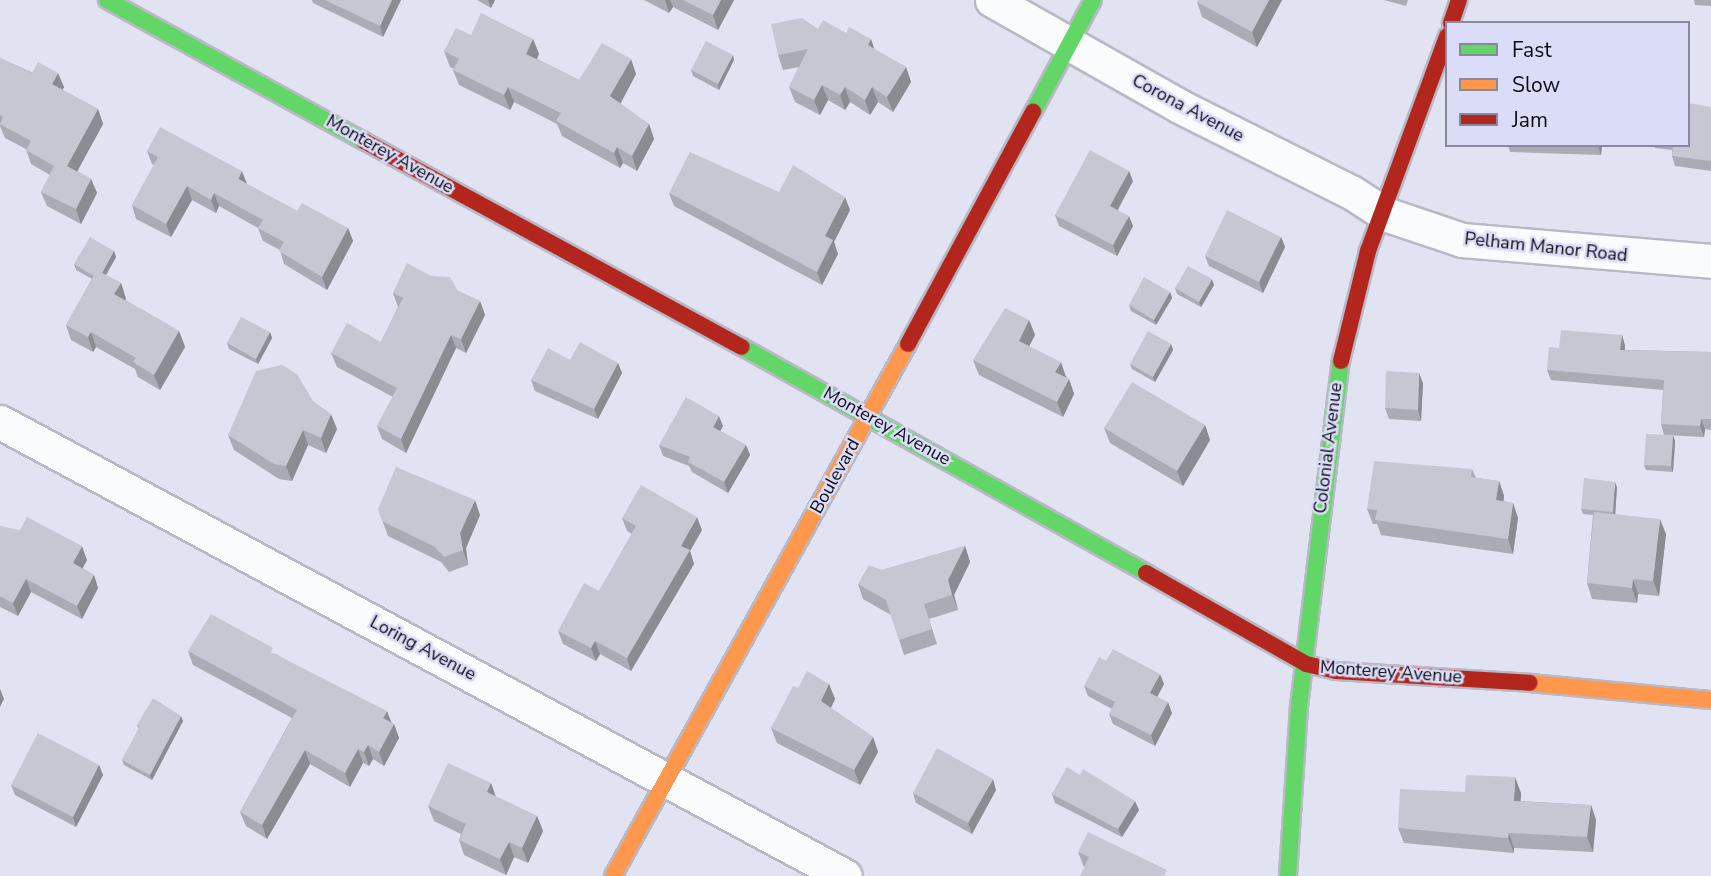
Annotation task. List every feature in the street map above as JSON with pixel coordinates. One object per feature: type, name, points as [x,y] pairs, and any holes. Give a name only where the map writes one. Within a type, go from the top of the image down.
[{"type":"street","name":"Monterey Avenue","points":[[107,0],[869,416],[1306,664],[1336,671],[1424,673],[1711,700]]},
{"type":"street","name":"Corona Avenue","points":[[992,0],[1179,106],[1352,192],[1385,214]]},
{"type":"street","name":"Boulevard","points":[[612,876],[664,778],[869,416],[1093,0]]},
{"type":"street","points":[[1452,21],[1459,0]]},
{"type":"street","name":"Colonial Avenue","points":[[1288,876],[1306,664],[1335,384],[1368,251],[1385,214],[1445,42]]},
{"type":"street","name":"Pelham Manor Road","points":[[1385,214],[1462,240],[1711,261]]},
{"type":"street","name":"Loring Avenue","points":[[0,422],[845,876]]},
{"type":"building","points":[[325,0],[392,0],[380,26]]},
{"type":"building","points":[[683,0],[721,0],[713,15]]},
{"type":"building","points":[[1269,0],[1252,32],[1197,2]]},
{"type":"building","points":[[481,13],[533,39],[526,54],[579,80],[602,43],[631,59],[610,96],[649,124],[632,156],[617,147],[614,153],[556,121],[561,113],[508,87],[504,95],[453,70],[459,59],[444,51],[456,28],[471,35]]},
{"type":"building","points":[[802,18],[818,29],[823,20],[846,33],[849,27],[871,39],[868,45],[906,67],[887,97],[872,87],[865,100],[845,87],[840,95],[822,85],[814,100],[789,87],[808,49],[778,55],[771,24]]},
{"type":"building","points":[[706,41],[733,55],[718,84],[691,70]]},
{"type":"building","points":[[0,58],[32,73],[38,62],[58,73],[52,84],[98,109],[67,166],[91,179],[76,209],[41,192],[54,166],[26,150],[31,141],[0,124],[3,117],[0,115]]},
{"type":"building","points":[[1690,103],[1711,107],[1711,161],[1672,156],[1673,147],[1690,147]]},
{"type":"building","points":[[160,127],[242,171],[238,179],[297,211],[302,203],[348,228],[322,277],[279,251],[284,242],[258,228],[263,220],[214,193],[211,200],[187,186],[166,224],[132,205],[158,157],[147,151]]},
{"type":"building","points":[[1090,150],[1129,171],[1110,206],[1129,216],[1113,245],[1055,215]]},
{"type":"building","points":[[690,152],[779,192],[793,165],[845,197],[825,236],[833,240],[817,272],[669,193]]},
{"type":"building","points":[[1227,210],[1281,237],[1259,282],[1205,256]]},
{"type":"building","points":[[90,237],[114,251],[102,273],[97,270],[94,276],[74,264]]},
{"type":"building","points":[[407,263],[431,276],[450,277],[458,291],[480,301],[461,339],[451,335],[401,439],[377,426],[397,388],[331,353],[347,323],[381,342],[403,298],[393,293]]},
{"type":"building","points":[[1188,266],[1212,279],[1199,302],[1175,288]]},
{"type":"building","points":[[97,270],[121,283],[114,294],[179,331],[154,375],[133,362],[136,358],[91,332],[88,337],[66,325]]},
{"type":"building","points":[[1144,277],[1170,292],[1154,320],[1129,305]]},
{"type":"building","points":[[1005,308],[1029,320],[1019,341],[1061,362],[1055,372],[1069,379],[1057,402],[973,360]]},
{"type":"building","points":[[241,317],[270,332],[256,359],[227,343]]},
{"type":"building","points":[[1561,330],[1622,335],[1620,350],[1711,352],[1711,419],[1701,419],[1700,426],[1661,424],[1664,380],[1547,370],[1549,347],[1559,348]]},
{"type":"building","points":[[1148,331],[1171,344],[1153,377],[1130,364]]},
{"type":"building","points":[[580,342],[618,363],[594,409],[531,380],[548,348],[570,360]]},
{"type":"building","points":[[282,365],[297,374],[313,401],[331,414],[321,438],[303,430],[286,466],[274,464],[228,435],[256,371]]},
{"type":"building","points":[[1386,371],[1419,373],[1418,410],[1385,408]]},
{"type":"building","points":[[1132,382],[1205,425],[1177,471],[1104,428]]},
{"type":"building","points":[[686,397],[719,416],[713,427],[746,445],[724,482],[688,462],[690,457],[659,445]]},
{"type":"building","points":[[1646,434],[1673,435],[1671,466],[1644,465]]},
{"type":"building","points":[[1374,461],[1472,469],[1471,477],[1499,481],[1496,500],[1513,503],[1508,539],[1375,520],[1377,510],[1367,509]]},
{"type":"building","points":[[396,467],[475,500],[460,533],[463,550],[444,557],[435,547],[382,521],[378,509]]},
{"type":"building","points":[[1584,478],[1615,482],[1613,512],[1581,509]]},
{"type":"building","points":[[641,485],[697,517],[681,546],[690,550],[627,658],[595,641],[591,648],[558,631],[584,583],[599,591],[636,526],[622,518]]},
{"type":"building","points":[[1594,512],[1660,519],[1653,581],[1633,579],[1632,588],[1587,583]]},
{"type":"building","points":[[27,517],[82,546],[73,563],[94,575],[77,606],[26,579],[13,603],[0,596],[0,526],[20,530]]},
{"type":"building","points":[[965,546],[948,580],[952,595],[924,604],[932,629],[899,640],[886,600],[858,584],[869,565],[882,570]]},
{"type":"building","points":[[211,614],[273,648],[271,652],[387,711],[383,718],[394,724],[379,752],[368,745],[364,752],[358,749],[345,773],[305,750],[262,825],[240,812],[297,710],[188,651]]},
{"type":"building","points":[[1113,649],[1160,674],[1150,693],[1168,702],[1151,735],[1109,714],[1115,702],[1084,686],[1099,657],[1106,661]]},
{"type":"building","points":[[807,671],[829,684],[821,701],[873,737],[854,770],[771,728],[793,686],[798,688]]},
{"type":"building","points":[[153,698],[181,716],[150,775],[122,760],[140,726],[137,725]]},
{"type":"building","points":[[38,733],[99,765],[73,817],[11,785]]},
{"type":"building","points":[[937,748],[993,779],[968,823],[913,793]]},
{"type":"building","points":[[448,763],[491,783],[487,792],[537,816],[522,848],[509,842],[500,859],[459,840],[466,824],[428,806]]},
{"type":"building","points":[[1067,767],[1080,775],[1083,769],[1135,801],[1118,829],[1052,794]]},
{"type":"building","points":[[1466,775],[1515,777],[1514,801],[1591,805],[1587,837],[1509,833],[1508,838],[1398,828],[1400,789],[1465,792]]},
{"type":"building","points":[[1088,832],[1167,870],[1164,876],[1080,876],[1089,857],[1078,852]]},
{"type":"traffic: fast","points":[[107,0],[364,141]]},
{"type":"traffic: fast","points":[[1033,112],[1093,0]]},
{"type":"traffic: fast","points":[[742,347],[1146,573]]},
{"type":"traffic: fast","points":[[1288,876],[1299,706],[1341,361]]},
{"type":"traffic: slow","points":[[613,876],[908,344]]},
{"type":"traffic: slow","points":[[1530,683],[1711,700]]},
{"type":"traffic: jam","points":[[1452,21],[1459,0]]},
{"type":"traffic: jam","points":[[1341,361],[1368,251],[1445,41]]},
{"type":"traffic: jam","points":[[908,344],[1033,112]]},
{"type":"traffic: jam","points":[[364,141],[742,347]]},
{"type":"traffic: jam","points":[[1146,573],[1306,664],[1336,671],[1530,683]]}]
